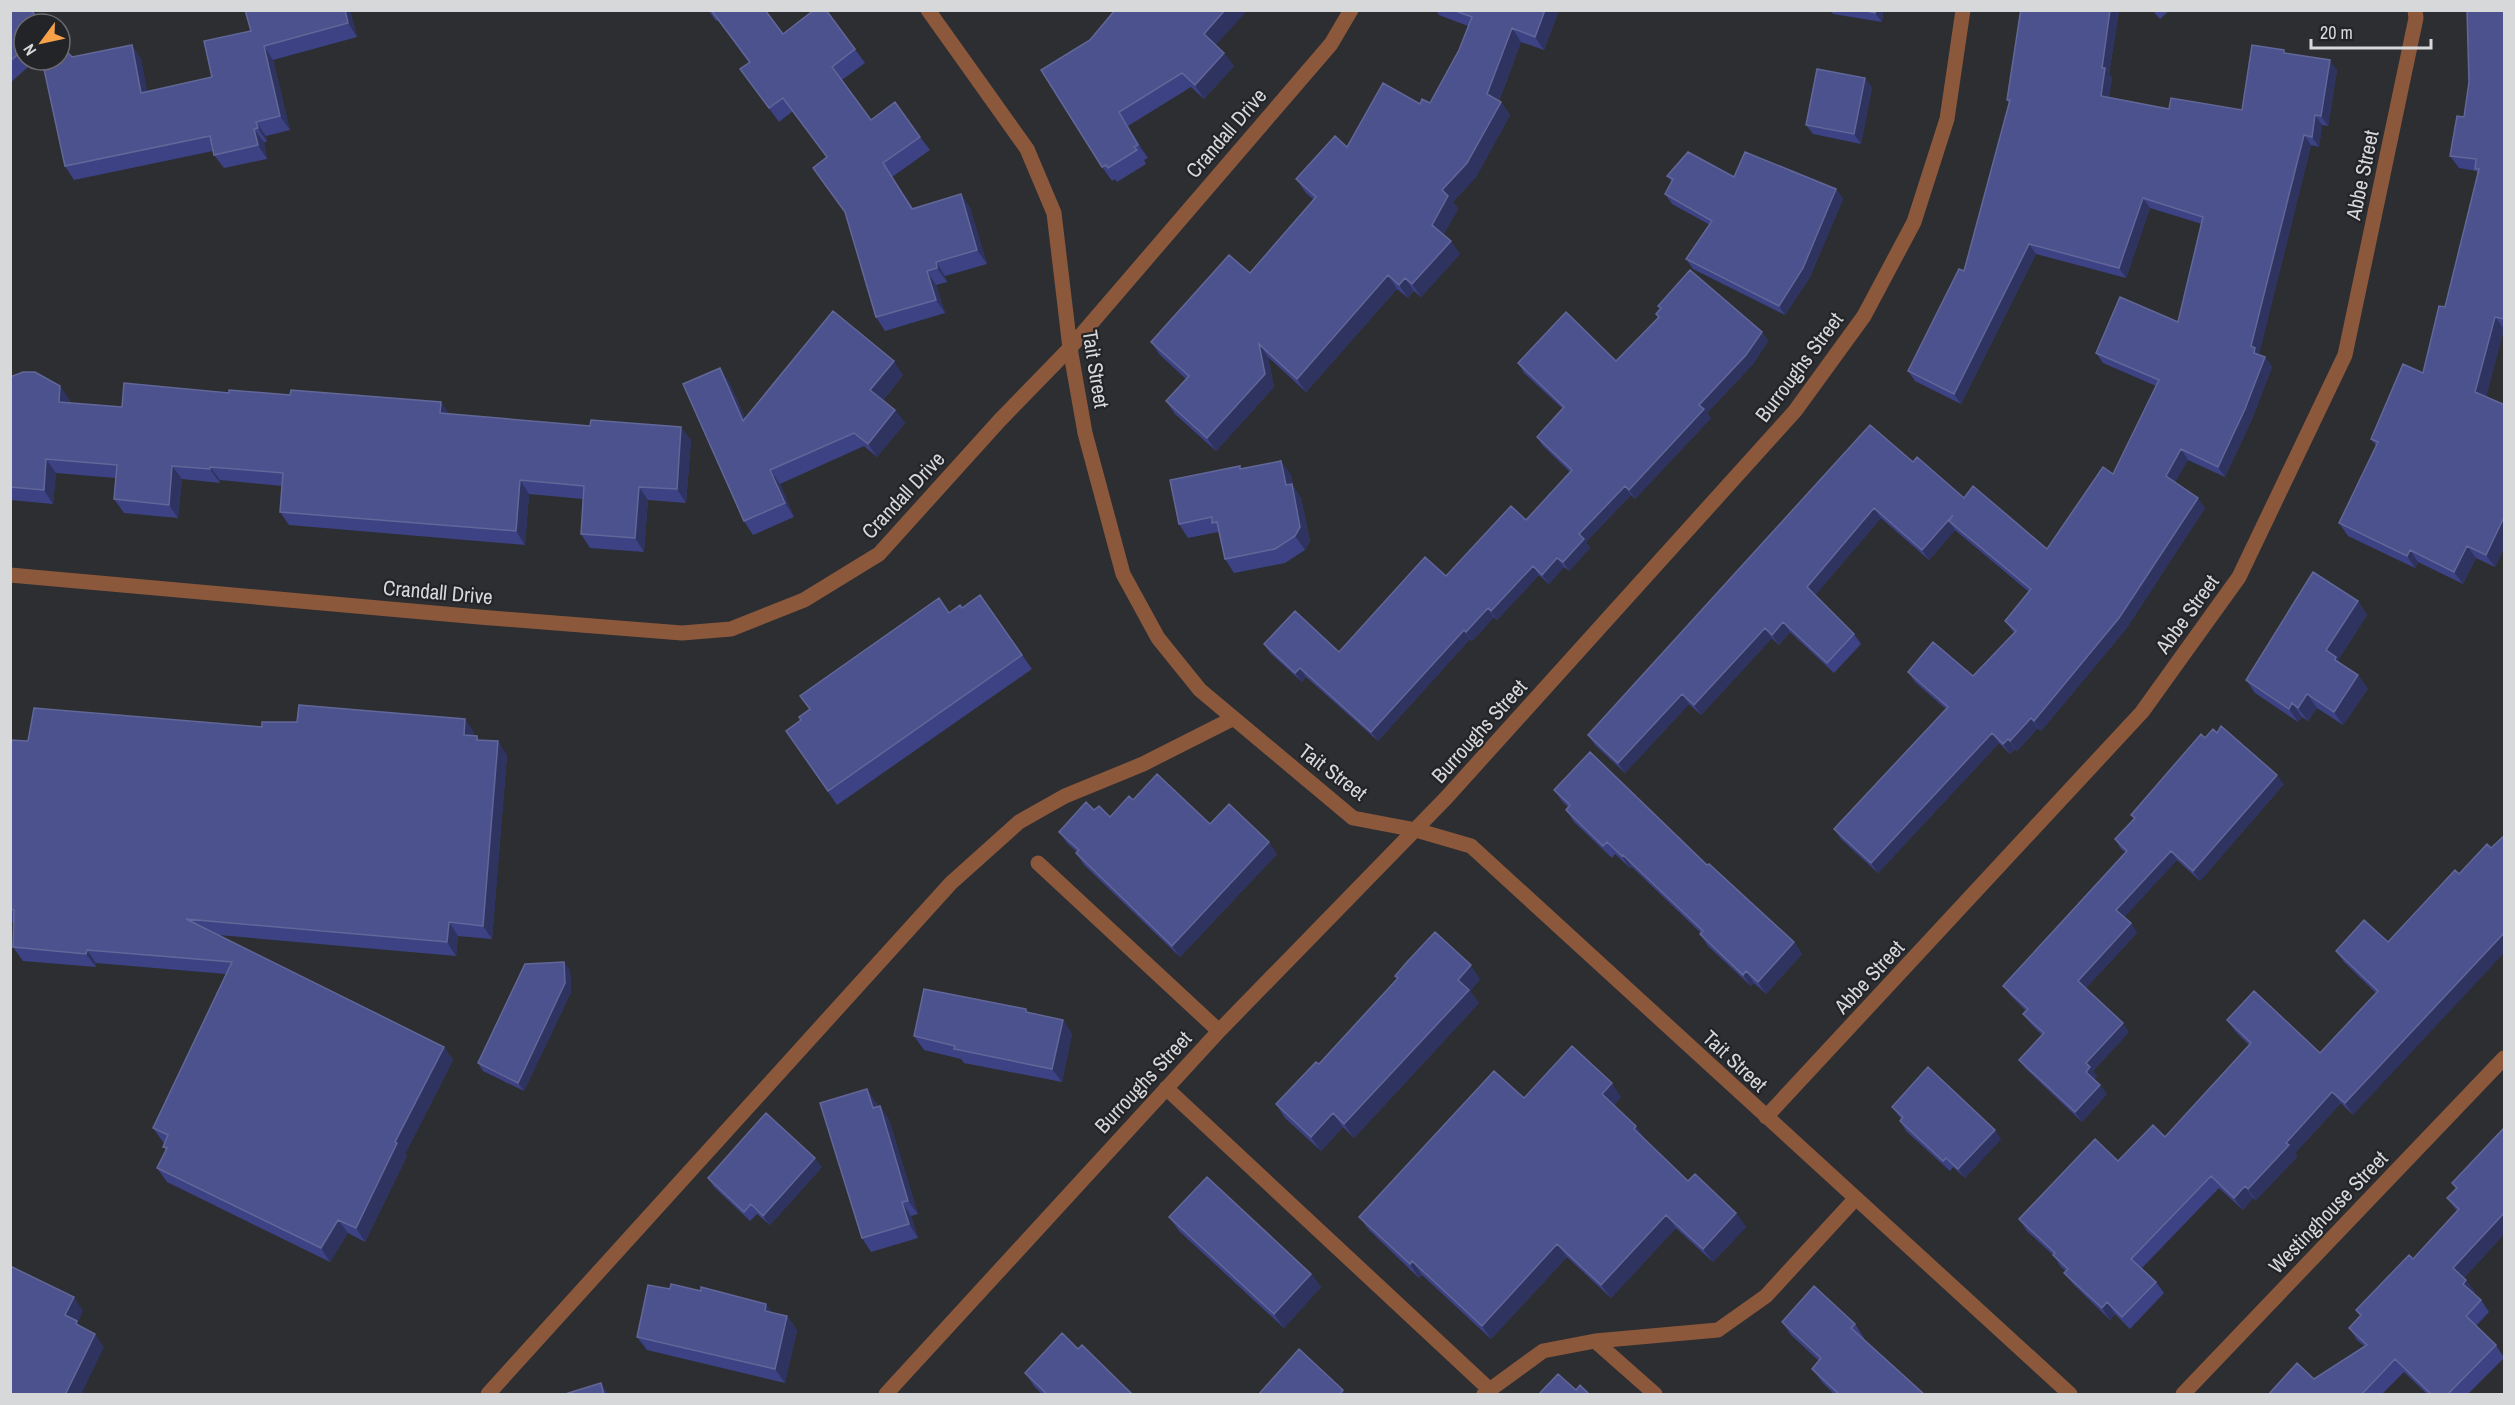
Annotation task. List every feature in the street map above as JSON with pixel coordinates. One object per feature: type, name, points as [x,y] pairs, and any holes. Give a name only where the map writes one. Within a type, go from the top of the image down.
[{"type":"street","name":"Tait Street","points":[[928,10],[1027,149],[1054,213],[1070,348],[1085,433],[1124,574],[1158,638],[1200,690],[1353,818],[1416,830],[1471,846],[2070,1395]]},
{"type":"street","name":"Crandall Drive","points":[[10,575],[682,633],[731,629],[804,600],[879,554],[1000,420],[1070,348],[1331,44],[1351,10]]},
{"type":"street","name":"Burroughs Street","points":[[886,1395],[1219,1031],[1416,830],[1795,411],[1863,316],[1914,222],[1947,119],[1964,10]]},
{"type":"street","name":"Abbe Street","points":[[1766,1117],[2142,712],[2239,577],[2345,355],[2416,18],[2415,10]]},
{"type":"street","points":[[488,1395],[951,883],[1019,822],[1065,796],[1143,764],[1233,719]]},
{"type":"street","points":[[1038,863],[1219,1031]]},
{"type":"street","name":"Westinghouse Street","points":[[2183,1395],[2505,1058]]},
{"type":"street","points":[[1166,1088],[1487,1392],[1543,1351],[1595,1341],[1718,1330],[1766,1296],[1855,1199]]},
{"type":"street","points":[[1595,1341],[1654,1395]]},
{"type":"building","points":[[10,10],[31,10],[33,12],[12,12],[12,59],[10,61]]},
{"type":"building","points":[[245,10],[345,10],[348,23],[264,46],[280,116],[256,122],[258,128],[254,129],[258,145],[214,155],[210,136],[65,166],[45,72],[72,72],[72,57],[132,45],[141,93],[212,77],[204,41],[251,31]]},
{"type":"building","points":[[711,10],[765,10],[783,34],[814,10],[826,10],[855,49],[832,67],[871,120],[895,102],[920,137],[883,163],[912,209],[961,194],[977,250],[936,262],[937,268],[927,271],[936,300],[876,317],[845,212],[813,168],[827,157],[783,98],[769,108],[740,69],[750,62]]},
{"type":"building","points":[[1115,10],[1225,10],[1204,34],[1224,53],[1195,85],[1182,73],[1119,112],[1138,145],[1134,147],[1137,150],[1108,168],[1106,165],[1102,167],[1041,70],[1090,40]]},
{"type":"building","points":[[1453,10],[1545,10],[1535,37],[1512,28],[1487,94],[1501,102],[1467,163],[1442,190],[1448,196],[1432,225],[1451,241],[1412,284],[1405,278],[1399,285],[1388,275],[1297,379],[1259,344],[1265,374],[1207,438],[1166,401],[1189,376],[1151,342],[1229,255],[1250,273],[1316,197],[1296,179],[1335,136],[1347,147],[1383,83],[1420,104],[1422,99],[1430,103],[1459,50],[1472,17]]},
{"type":"building","points":[[2021,10],[2110,10],[2102,68],[2105,68],[2101,96],[2169,109],[2171,98],[2242,110],[2252,45],[2284,50],[2284,53],[2330,60],[2321,116],[2315,115],[2312,137],[2304,135],[2251,346],[2255,348],[2254,353],[2265,357],[2245,409],[2218,467],[2181,449],[2166,476],[2198,498],[2119,618],[2034,721],[2031,718],[2010,741],[2008,739],[2003,744],[1992,733],[1871,863],[1834,829],[1948,707],[1908,672],[1933,642],[1973,676],[2016,631],[2005,621],[2031,589],[1949,521],[1953,515],[1922,550],[1874,508],[1807,587],[1854,634],[1827,663],[1783,622],[1772,635],[1765,628],[1694,705],[1682,694],[1618,763],[1588,735],[1870,425],[1913,462],[1917,457],[1964,498],[1973,486],[2047,549],[2103,467],[2113,474],[2159,380],[2096,353],[2120,297],[2178,322],[2203,217],[2143,198],[2119,268],[2029,244],[1954,394],[1908,371],[1959,269],[1964,271],[2010,100],[2007,100]]},
{"type":"building","points":[[2467,10],[2505,10],[2505,319],[2495,317],[2475,392],[2505,405],[2505,515],[2486,555],[2467,546],[2454,572],[2410,550],[2407,556],[2339,523],[2378,442],[2371,439],[2403,364],[2423,373],[2439,306],[2445,307],[2479,169],[2475,169],[2476,159],[2450,156],[2457,116],[2464,117],[2469,82]]},
{"type":"building","points":[[1817,69],[1865,78],[1854,134],[1806,125]]},
{"type":"building","points":[[1688,152],[1734,177],[1745,152],[1836,189],[1803,268],[1779,306],[1686,259],[1712,221],[1665,194],[1673,179],[1667,176]]},
{"type":"building","points":[[1690,270],[1762,332],[1746,355],[1699,405],[1704,409],[1629,490],[1625,486],[1579,534],[1584,539],[1563,562],[1557,558],[1542,575],[1533,566],[1491,611],[1488,608],[1466,632],[1464,630],[1371,732],[1300,668],[1295,673],[1264,644],[1295,611],[1339,652],[1425,557],[1446,576],[1511,506],[1526,520],[1572,470],[1537,437],[1564,407],[1518,363],[1566,312],[1616,361],[1659,317],[1656,314],[1661,308],[1658,306]]},
{"type":"building","points":[[833,311],[894,361],[870,390],[895,410],[868,444],[854,433],[770,470],[785,503],[744,521],[683,384],[720,368],[743,421]]},
{"type":"building","points":[[23,372],[35,372],[60,386],[59,402],[122,407],[124,383],[229,393],[229,390],[290,395],[291,390],[441,402],[440,413],[590,426],[591,420],[681,427],[677,489],[639,487],[635,538],[581,534],[584,486],[520,480],[516,531],[280,512],[283,473],[172,466],[169,505],[114,499],[117,465],[46,459],[44,490],[10,487],[10,377]]},
{"type":"building","points":[[1281,461],[1286,485],[1292,484],[1300,527],[1295,536],[1275,549],[1225,559],[1217,522],[1212,523],[1212,517],[1179,524],[1170,480],[1240,466],[1240,469]]},
{"type":"building","points":[[2313,572],[2358,601],[2326,650],[2336,657],[2335,660],[2358,675],[2334,712],[2307,694],[2298,708],[2292,703],[2289,709],[2246,680]]},
{"type":"building","points":[[980,595],[1022,655],[828,791],[786,731],[801,720],[799,717],[810,709],[800,696],[939,598],[949,613],[960,605],[962,608]]},
{"type":"building","points":[[299,705],[465,719],[464,735],[477,736],[477,740],[498,741],[483,926],[449,922],[447,942],[186,919],[444,1047],[395,1142],[397,1143],[356,1228],[338,1220],[321,1248],[157,1168],[167,1148],[163,1147],[168,1135],[153,1128],[232,962],[87,950],[86,954],[13,947],[14,910],[10,910],[11,740],[28,741],[34,708],[262,727],[262,722],[297,722]]},
{"type":"building","points":[[2221,726],[2277,775],[2193,871],[2171,851],[2116,910],[2131,923],[2078,981],[2123,1023],[2086,1063],[2090,1067],[2086,1072],[2100,1085],[2075,1112],[2019,1060],[2044,1033],[2023,1014],[2028,1009],[2003,986],[2127,851],[2115,839],[2135,818],[2131,815],[2201,734],[2205,738],[2213,729],[2217,733]]},
{"type":"building","points":[[1590,752],[1707,865],[1709,864],[1794,942],[1758,982],[1746,971],[1743,975],[1700,934],[1703,931],[1623,855],[1607,842],[1603,846],[1566,810],[1570,805],[1554,790]]},
{"type":"building","points":[[1157,774],[1210,824],[1229,804],[1269,842],[1172,946],[1076,853],[1079,850],[1059,832],[1086,802],[1094,810],[1099,806],[1110,817],[1129,796],[1133,800]]},
{"type":"building","points":[[2505,835],[2505,932],[2345,1103],[2332,1092],[2286,1143],[2289,1145],[2248,1189],[2245,1186],[2234,1198],[2211,1176],[2131,1259],[2156,1282],[2122,1317],[2107,1302],[2102,1308],[2064,1273],[2068,1269],[2053,1255],[2055,1253],[2019,1219],[2095,1139],[2118,1161],[2153,1125],[2165,1137],[2251,1043],[2227,1020],[2254,991],[2320,1053],[2378,991],[2336,951],[2364,920],[2388,942],[2455,870],[2459,874],[2487,844],[2491,848]]},
{"type":"building","points":[[1435,932],[1471,965],[1458,980],[1469,990],[1344,1124],[1333,1113],[1311,1137],[1276,1104],[1316,1062],[1319,1064],[1398,978],[1395,976]]},
{"type":"building","points":[[564,962],[565,983],[518,1083],[478,1063],[525,964]]},
{"type":"building","points":[[924,989],[1026,1009],[1026,1012],[1063,1020],[1052,1069],[954,1049],[955,1046],[914,1036]]},
{"type":"building","points":[[1572,1046],[1612,1083],[1602,1094],[1636,1126],[1634,1129],[1688,1181],[1695,1174],[1736,1213],[1703,1249],[1666,1215],[1601,1285],[1557,1244],[1482,1326],[1412,1261],[1410,1264],[1359,1217],[1494,1071],[1524,1098]]},
{"type":"building","points":[[1928,1067],[1995,1130],[1958,1169],[1946,1158],[1943,1161],[1900,1121],[1903,1117],[1892,1107]]},
{"type":"building","points":[[867,1089],[873,1108],[880,1106],[908,1201],[902,1202],[909,1224],[862,1238],[820,1103]]},
{"type":"building","points":[[766,1113],[815,1158],[763,1216],[751,1204],[744,1212],[708,1178]]},
{"type":"building","points":[[2505,1127],[2505,1212],[2453,1268],[2466,1280],[2463,1284],[2481,1300],[2466,1316],[2496,1345],[2447,1395],[2432,1395],[2395,1359],[2361,1395],[2268,1395],[2297,1363],[2314,1379],[2367,1345],[2349,1328],[2361,1315],[2356,1310],[2409,1255],[2413,1259],[2459,1209],[2447,1198],[2457,1188],[2452,1183]]},
{"type":"building","points":[[1207,1177],[1311,1274],[1274,1314],[1169,1217]]},
{"type":"building","points":[[10,1266],[74,1297],[65,1315],[95,1334],[65,1395],[10,1395]]},
{"type":"building","points":[[671,1284],[701,1291],[701,1287],[766,1304],[765,1311],[787,1316],[775,1369],[637,1337],[648,1285],[670,1289]]},
{"type":"building","points":[[1814,1286],[1855,1324],[1851,1328],[1925,1395],[1840,1395],[1812,1369],[1821,1358],[1782,1322]]},
{"type":"building","points":[[1062,1333],[1078,1349],[1082,1345],[1133,1395],[1048,1395],[1025,1373]]},
{"type":"building","points":[[1299,1349],[1343,1390],[1339,1395],[1258,1395]]},
{"type":"building","points":[[1558,1374],[1576,1390],[1580,1385],[1590,1395],[1538,1395]]},
{"type":"building","points":[[601,1383],[604,1395],[562,1395]]}]
